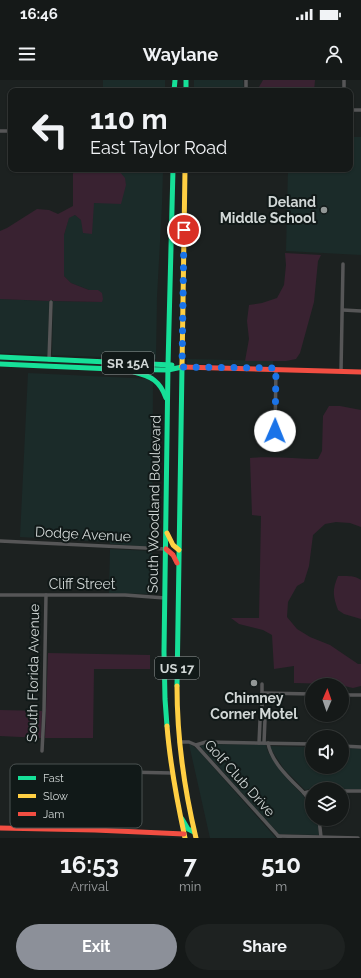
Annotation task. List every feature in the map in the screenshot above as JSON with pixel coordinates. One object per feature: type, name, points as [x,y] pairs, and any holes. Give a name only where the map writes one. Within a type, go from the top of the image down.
[{"type":"main road","name":"South Woodland Boulevard","points":[[173,172],[168,367],[164,676],[166,728],[179,814],[185,836]]},
{"type":"main road","name":"South Woodland Boulevard","points":[[185,172],[177,681],[179,742],[185,788],[196,838]]},
{"type":"main road","name":"SR 15A","points":[[0,357],[168,367]]},
{"type":"main road","points":[[1,364],[8,361],[44,363],[49,360]]},
{"type":"main road","points":[[48,366],[52,364],[79,365],[88,362]]},
{"type":"main road","name":"SR 15A","points":[[1,364],[112,369],[182,367]]},
{"type":"main road","points":[[182,367],[276,368],[361,372]]},
{"type":"main road","points":[[112,369],[153,377],[159,382],[165,392],[168,405]]},
{"type":"main road","points":[[166,529],[171,543],[179,550]]},
{"type":"main road","points":[[166,549],[174,556],[179,567]]},
{"type":"main road","points":[[166,728],[179,742]]},
{"type":"main road","points":[[179,814],[188,828],[194,832]]},
{"type":"main road","points":[[0,828],[95,830],[185,836],[190,838]]},
{"type":"street","points":[[341,370],[343,264]]},
{"type":"street","points":[[49,360],[51,302]]},
{"type":"street","points":[[342,310],[361,311]]},
{"type":"street","points":[[276,368],[275,431],[292,429]]},
{"type":"street","name":"Dodge Avenue","points":[[0,541],[166,549]]},
{"type":"street","name":"Cliff Street","points":[[0,594],[140,595],[164,598]]},
{"type":"street","name":"South Florida Avenue","points":[[42,751],[46,595]]},
{"type":"street","points":[[258,743],[262,713],[262,684]]},
{"type":"street","points":[[262,693],[305,694]]},
{"type":"street","points":[[349,695],[361,695]]},
{"type":"street","points":[[262,713],[266,743],[269,750],[282,770],[304,793]]},
{"type":"street","name":"Golf Club Drive","points":[[179,742],[189,742],[194,744],[279,837]]},
{"type":"street","points":[[196,746],[206,742],[305,744]]},
{"type":"street","points":[[349,746],[361,747]]},
{"type":"street","points":[[142,772],[172,773]]},
{"type":"street","points":[[349,791],[361,791]]},
{"type":"street","points":[[320,826],[321,838]]},
{"type":"street","points":[[279,837],[358,838]]},
{"type":"shaded area","points":[[103,80],[165,80],[165,88],[103,88]]},
{"type":"shaded area","points":[[194,80],[243,80],[244,88],[194,88]]},
{"type":"shaded area","points":[[263,80],[315,80],[314,88],[259,88]]},
{"type":"shaded area","name":"Deland Middle School","points":[[353,137],[361,137],[361,255],[286,251],[288,172],[353,172]]},
{"type":"shaded area","points":[[74,172],[120,172],[125,178],[126,185],[121,204],[94,203],[92,234],[83,233],[81,220],[75,215],[69,218],[64,235],[64,276],[71,283],[89,290],[98,290],[102,293],[102,302],[0,299],[0,231],[37,209],[49,210],[58,214],[73,206]]},
{"type":"shaded area","points":[[111,172],[163,172],[157,297],[156,359],[52,355],[53,301],[102,302],[98,290],[89,290],[71,283],[64,276],[64,235],[69,217],[75,215],[81,220],[94,203]]},
{"type":"shaded area","points":[[285,253],[321,255],[318,261],[314,302],[300,353],[296,359],[286,361],[245,361],[249,339],[247,321],[249,305],[262,303],[277,298],[284,285],[286,265]]},
{"type":"shaded area","points":[[0,299],[49,301],[48,355],[0,353]]},
{"type":"shaded area","points":[[187,359],[273,361],[273,366],[187,364]]},
{"type":"shaded area","points":[[28,373],[153,379],[152,547],[110,544],[110,542],[20,537]]},
{"type":"shaded area","points":[[329,406],[340,406],[361,410],[361,527],[350,523],[336,522],[325,524],[313,535],[309,566],[304,582],[297,586],[288,602],[287,617],[297,629],[310,637],[330,645],[358,664],[361,664],[361,686],[353,688],[349,687],[349,678],[305,678],[305,683],[294,683],[294,666],[274,669],[272,635],[263,630],[239,624],[231,618],[259,618],[261,516],[252,515],[250,458],[267,457],[318,459],[322,451],[323,416]]},
{"type":"shaded area","points":[[110,549],[152,551],[151,594],[109,593]]},
{"type":"shaded area","points":[[338,576],[359,578],[361,580],[361,619],[344,614],[338,610],[334,593]]},
{"type":"shaded area","points":[[48,653],[150,655],[150,669],[94,669],[93,738],[45,738]]},
{"type":"shaded area","points":[[0,710],[42,711],[41,738],[0,736]]},
{"type":"shaded area","points":[[189,744],[199,751],[276,838],[210,838]]},
{"type":"shaded area","points":[[206,744],[266,745],[268,752],[281,772],[305,798],[305,826],[318,826],[319,835],[279,834],[200,746]]},
{"type":"shaded area","points":[[270,746],[305,747],[305,774],[349,774],[349,748],[361,749],[361,789],[349,789],[349,782],[305,782],[305,790],[284,769]]},
{"type":"traffic: fast","points":[[174,88],[175,80]]},
{"type":"traffic: fast","points":[[186,80],[186,88]]},
{"type":"traffic: fast","points":[[168,365],[173,172]]},
{"type":"traffic: fast","points":[[0,357],[172,365]]},
{"type":"traffic: fast","points":[[0,364],[168,370],[182,367]]},
{"type":"traffic: fast","points":[[167,726],[164,652],[168,365]]},
{"type":"traffic: fast","points":[[177,686],[182,367]]},
{"type":"traffic: fast","points":[[134,372],[145,375],[158,383],[166,398]]},
{"type":"traffic: fast","points":[[182,819],[188,829],[194,832]]},
{"type":"traffic: slow","points":[[182,367],[185,172]]},
{"type":"traffic: slow","points":[[167,533],[173,545],[179,550]]},
{"type":"traffic: slow","points":[[177,686],[178,724],[182,762],[196,838]]},
{"type":"traffic: slow","points":[[167,726],[174,782],[185,838]]},
{"type":"traffic: jam","points":[[182,367],[361,372]]},
{"type":"traffic: jam","points":[[166,549],[173,555],[177,563]]},
{"type":"traffic: jam","points":[[0,828],[184,834]]},
{"type":"place","name":"Deland Middle School","points":[[324,210]]},
{"type":"place","name":"Chimney Corner Motel","points":[[254,683]]},
{"type":"route","points":[[184,230],[182,367],[276,368],[275,431]]}]
